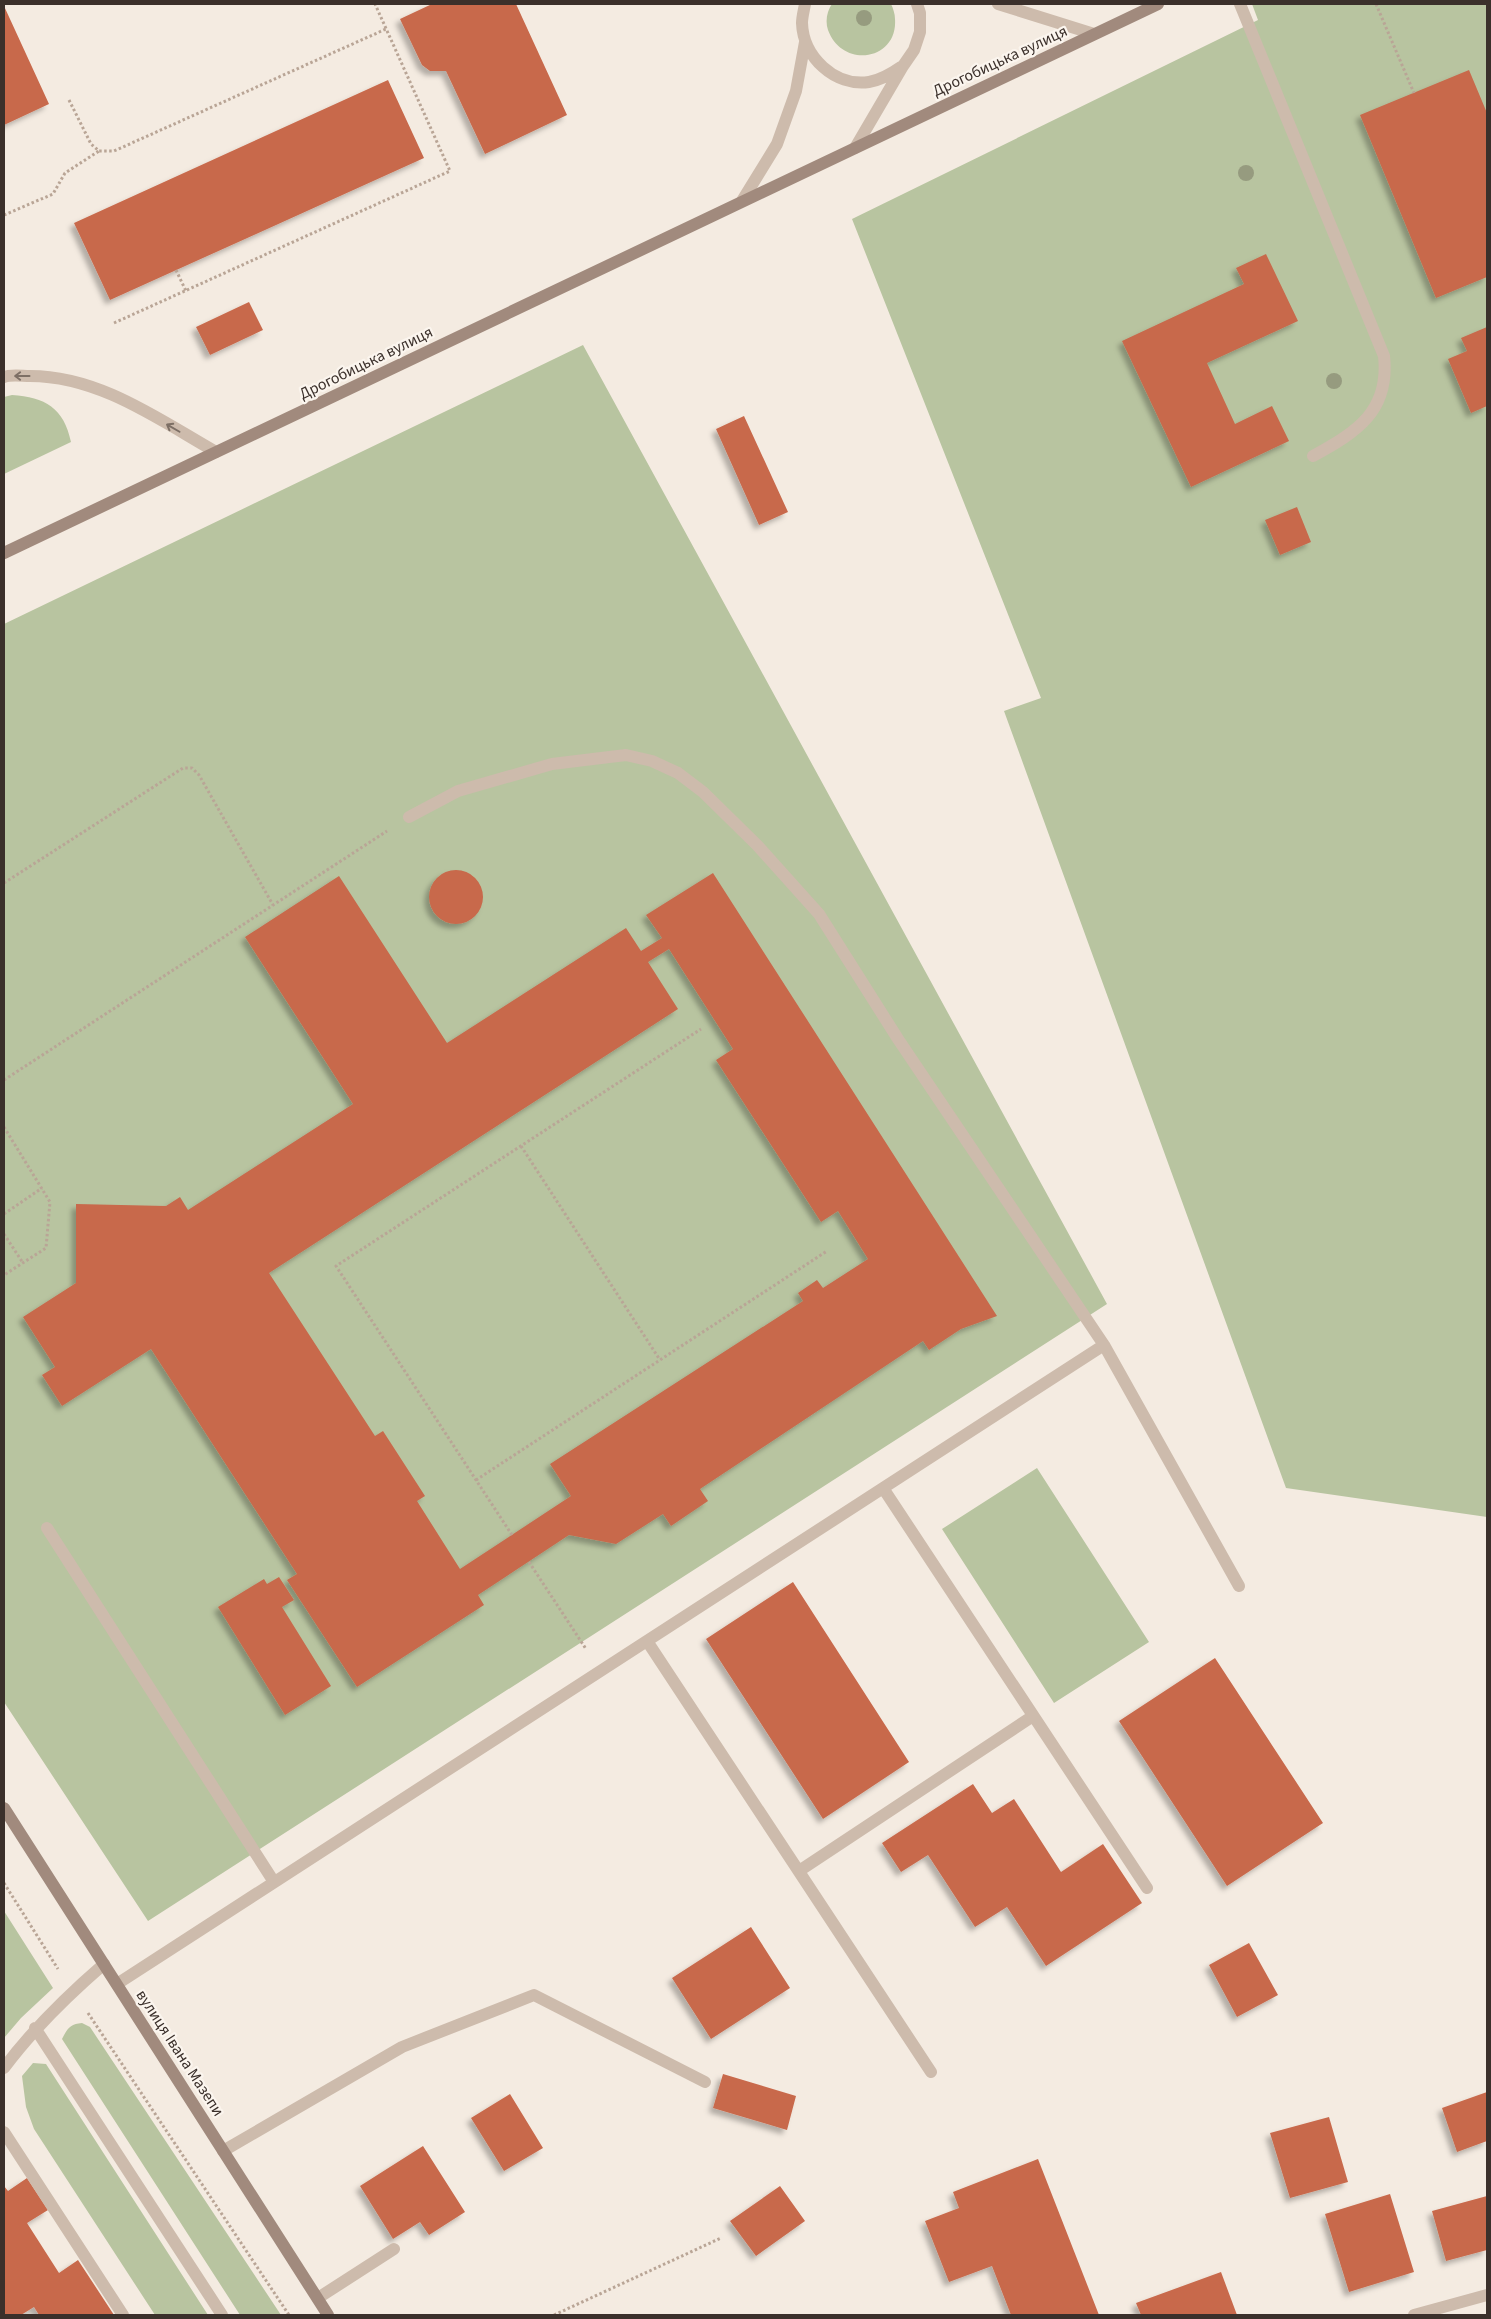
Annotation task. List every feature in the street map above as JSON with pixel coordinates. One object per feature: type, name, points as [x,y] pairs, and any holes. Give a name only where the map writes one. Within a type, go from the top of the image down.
[{"type":"main road","name":"Дрогобицька вулиця","points":[[4,553],[1158,4]]},
{"type":"main road","name":"вулиця Івана Мазепи","points":[[4,1808],[328,2315]]},
{"type":"lane","points":[[742,202],[777,144],[796,91],[805,42],[799,4]]},
{"type":"lane","points":[[802,23],[805,4]]},
{"type":"lane","points":[[855,148],[914,50],[920,32],[920,13],[917,4]]},
{"type":"lane","points":[[998,4],[1094,34]]},
{"type":"lane","points":[[1240,4],[1384,356],[1386,374],[1375,410],[1360,426],[1340,441],[1313,456]]},
{"type":"lane","points":[[805,42],[815,60],[830,73],[848,81],[868,82],[887,76],[903,66]]},
{"type":"lane","points":[[4,377],[44,376],[81,382],[127,401],[216,452]]},
{"type":"lane","points":[[409,817],[458,791],[552,764],[626,755],[652,761],[678,772],[703,792],[757,845],[819,914],[898,1039],[1104,1345],[1239,1586]]},
{"type":"lane","points":[[116,1984],[1104,1345]]},
{"type":"lane","points":[[883,1488],[1147,1888]]},
{"type":"lane","points":[[47,1528],[274,1882]]},
{"type":"lane","points":[[647,1641],[931,2072]]},
{"type":"lane","points":[[799,1871],[1034,1716]]},
{"type":"lane","points":[[4,2068],[35,2028],[73,1990],[104,1964]]},
{"type":"lane","points":[[224,2151],[402,2047],[534,1996],[704,2082]]},
{"type":"lane","points":[[35,2028],[222,2315]]},
{"type":"lane","points":[[4,2132],[123,2315]]},
{"type":"lane","points":[[318,2298],[394,2249]]},
{"type":"lane","points":[[1414,2315],[1487,2295]]},
{"type":"path","points":[[114,323],[450,171],[375,4]]},
{"type":"path","points":[[1376,4],[1414,93]]},
{"type":"path","points":[[4,215],[53,194],[65,173],[99,151],[114,151],[386,29]]},
{"type":"path","points":[[70,100],[91,144],[99,151]]},
{"type":"path","points":[[176,270],[186,291]]},
{"type":"path","points":[[4,883],[183,768],[192,768],[199,775],[274,904]]},
{"type":"path","points":[[4,1080],[409,817]]},
{"type":"path","points":[[512,1535],[336,1266],[701,1028]]},
{"type":"path","points":[[4,1127],[50,1202],[46,1248],[4,1275]]},
{"type":"path","points":[[520,1146],[660,1360]]},
{"type":"path","points":[[4,1214],[42,1188]]},
{"type":"path","points":[[4,1234],[23,1263]]},
{"type":"path","points":[[476,1480],[827,1251]]},
{"type":"path","points":[[529,1562],[600,1671]]},
{"type":"path","points":[[4,1883],[289,2315]]},
{"type":"path","points":[[554,2315],[721,2238]]},
{"type":"green space","points":[[832,4],[891,4],[895,19],[894,33],[888,44],[879,51],[868,55],[856,55],[845,51],[835,42],[828,30],[827,16]]},
{"type":"green space","points":[[1252,4],[1487,4],[1487,1517],[1286,1488],[1004,711],[1041,698],[852,219],[1258,20]]},
{"type":"green space","points":[[583,345],[1107,1304],[148,1921],[4,1702],[4,624]]},
{"type":"green space","points":[[12,395],[34,398],[51,406],[58,413],[68,430],[71,442],[4,474],[4,397]]},
{"type":"green space","points":[[1037,1468],[1149,1642],[1054,1703],[942,1529]]},
{"type":"green space","points":[[4,1911],[53,1988],[21,2018],[4,2038]]},
{"type":"green space","points":[[82,2023],[90,2027],[281,2315],[240,2315],[62,2039],[69,2028]]},
{"type":"green space","points":[[33,2063],[46,2064],[208,2315],[155,2315],[34,2129],[26,2107],[22,2076]]},
{"type":"building","points":[[432,4],[516,4],[567,115],[485,154],[446,71],[430,71],[422,65],[400,19]]},
{"type":"building","points":[[4,6],[49,104],[4,125]]},
{"type":"building","points":[[1469,70],[1487,113],[1487,277],[1436,298],[1360,115]]},
{"type":"building","points":[[388,80],[424,158],[110,300],[74,223]]},
{"type":"building","points":[[1266,254],[1298,321],[1207,363],[1235,424],[1272,406],[1289,441],[1191,487],[1122,341],[1244,284],[1236,268]]},
{"type":"building","points":[[249,302],[263,330],[210,355],[196,327]]},
{"type":"building","points":[[1487,327],[1487,406],[1471,413],[1448,359],[1467,351],[1461,338]]},
{"type":"building","points":[[744,416],[788,512],[759,525],[716,429]]},
{"type":"building","points":[[1297,507],[1311,542],[1280,555],[1265,520]]},
{"type":"building","points":[[451,870],[461,870],[471,874],[479,882],[483,897],[479,912],[471,920],[461,924],[451,924],[441,920],[433,912],[429,902],[429,892],[433,882],[441,874]]},
{"type":"building","points":[[713,873],[997,1316],[961,1329],[929,1350],[923,1341],[700,1489],[708,1501],[671,1526],[663,1514],[616,1544],[569,1535],[478,1595],[484,1605],[357,1687],[287,1580],[297,1574],[151,1349],[62,1406],[42,1375],[55,1367],[23,1317],[76,1283],[76,1204],[166,1206],[180,1197],[188,1210],[353,1104],[245,937],[339,876],[447,1043],[626,928],[641,951],[662,938],[646,915]],"holes":[[[669,949],[733,1049],[716,1060],[821,1222],[838,1211],[868,1259],[823,1288],[817,1280],[798,1293],[803,1301],[550,1464],[571,1496],[460,1569],[417,1501],[425,1496],[383,1431],[375,1436],[269,1273],[678,1009],[648,962]]]},
{"type":"building","points":[[279,1577],[294,1600],[282,1607],[331,1686],[285,1715],[218,1607],[264,1579],[267,1584]]},
{"type":"building","points":[[793,1582],[909,1762],[823,1819],[706,1639]]},
{"type":"building","points":[[1215,1658],[1323,1823],[1227,1886],[1119,1721]]},
{"type":"building","points":[[973,1784],[992,1813],[1014,1799],[1061,1872],[1103,1844],[1142,1903],[1046,1966],[1007,1907],[975,1927],[928,1855],[901,1872],[882,1843]]},
{"type":"building","points":[[751,1927],[790,1988],[711,2039],[672,1978]]},
{"type":"building","points":[[1249,1943],[1278,1995],[1237,2017],[1209,1965]]},
{"type":"building","points":[[723,2074],[796,2096],[787,2130],[713,2108]]},
{"type":"building","points":[[1487,2092],[1487,2141],[1457,2152],[1442,2108]]},
{"type":"building","points":[[510,2094],[543,2148],[504,2171],[471,2118]]},
{"type":"building","points":[[1329,2117],[1348,2182],[1290,2198],[1270,2133]]},
{"type":"building","points":[[423,2146],[465,2212],[429,2235],[420,2222],[393,2239],[360,2186]]},
{"type":"building","points":[[1038,2159],[1099,2315],[1011,2315],[992,2266],[949,2282],[925,2221],[959,2208],[953,2192]]},
{"type":"building","points":[[27,2178],[48,2210],[27,2223],[59,2273],[78,2260],[114,2315],[39,2315],[34,2307],[21,2315],[4,2315],[4,2186],[8,2191]]},
{"type":"building","points":[[780,2186],[805,2221],[756,2256],[730,2221]]},
{"type":"building","points":[[1390,2194],[1414,2272],[1349,2292],[1325,2214]]},
{"type":"building","points":[[1487,2196],[1487,2250],[1446,2261],[1432,2211]]},
{"type":"building","points":[[1221,2272],[1237,2315],[1141,2315],[1136,2303]]}]
